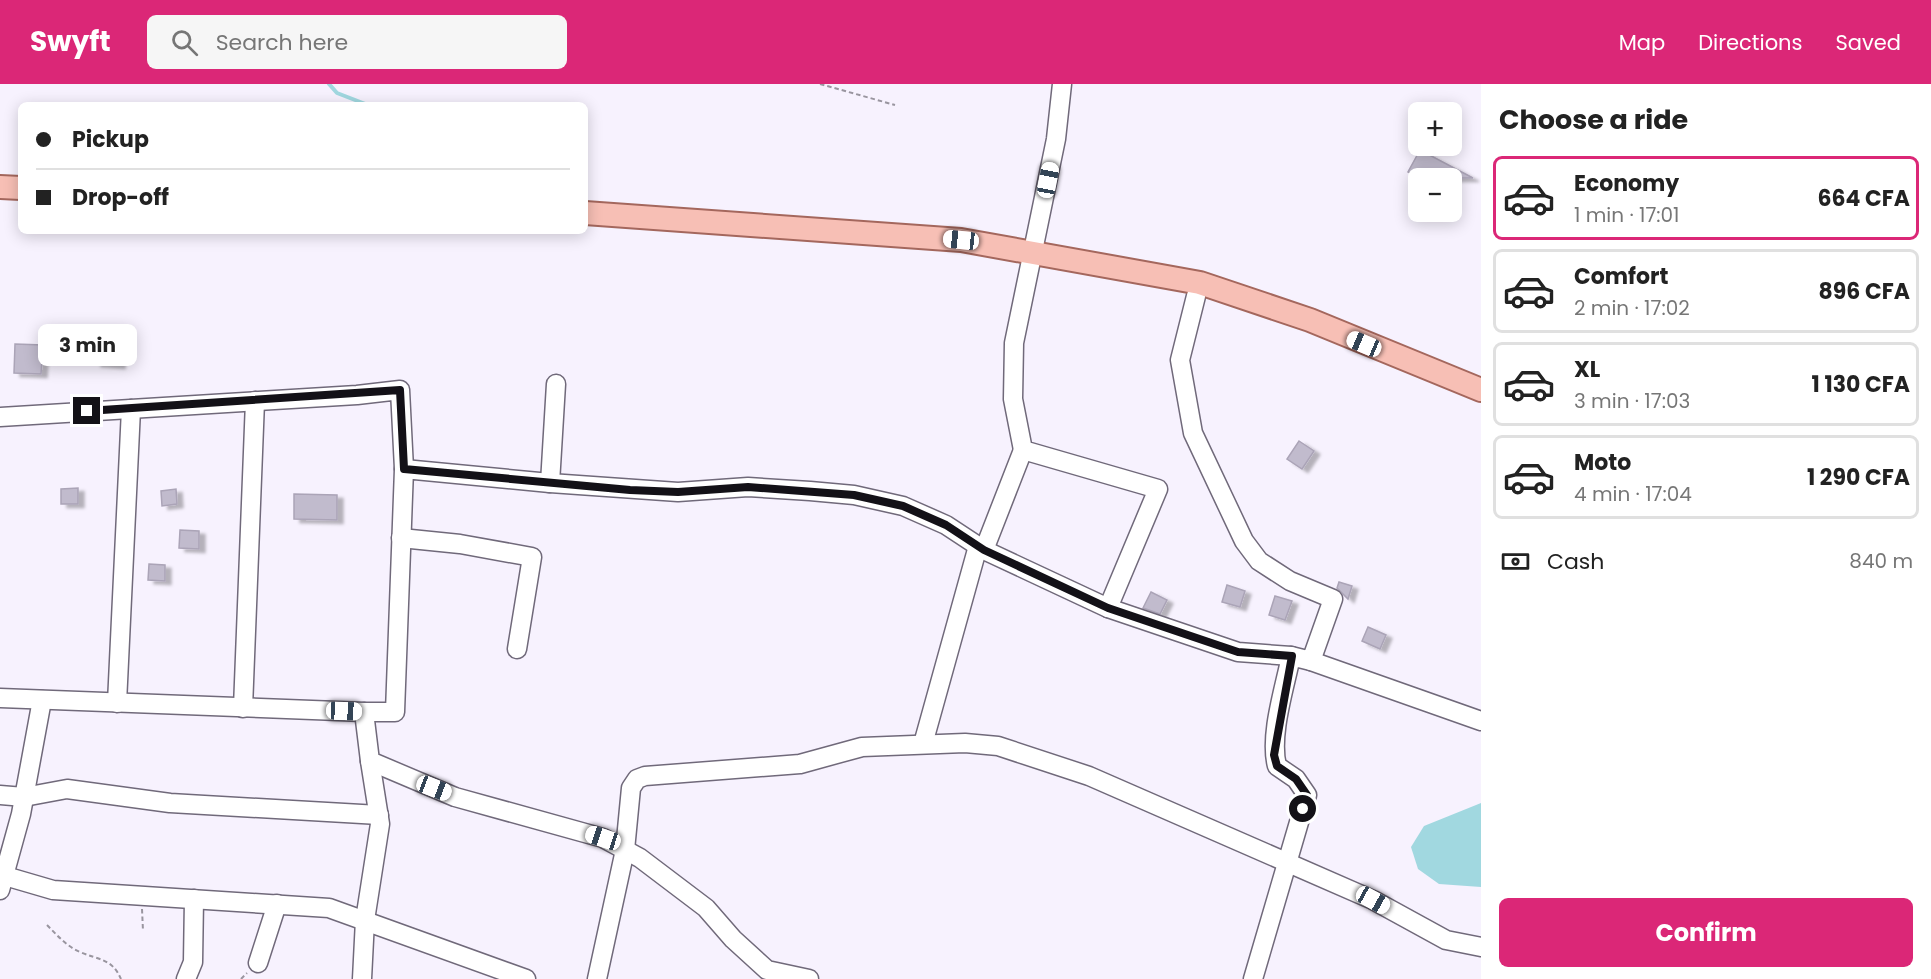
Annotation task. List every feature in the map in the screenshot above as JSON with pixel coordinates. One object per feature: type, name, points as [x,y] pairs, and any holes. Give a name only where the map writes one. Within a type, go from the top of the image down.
[{"type":"main road","points":[[0,187],[18,188]]},
{"type":"main road","points":[[0,196],[18,197]]},
{"type":"main road","points":[[588,213],[903,234],[1031,257],[1200,283],[1310,320],[1481,390]]},
{"type":"main road","points":[[588,227],[903,243],[1031,257],[1196,296],[1305,332],[1481,401]]},
{"type":"street","points":[[923,744],[981,548],[1023,450],[1013,399],[1014,343],[1056,139],[1062,84]]},
{"type":"street","points":[[1196,296],[1179,360],[1193,434],[1244,541],[1259,561],[1290,581],[1333,599],[1311,661]]},
{"type":"street","points":[[550,483],[556,384]]},
{"type":"street","points":[[0,417],[400,390],[404,469],[395,712],[0,698]]},
{"type":"street","points":[[243,708],[255,401]]},
{"type":"street","points":[[117,703],[131,409]]},
{"type":"street","points":[[1023,450],[1158,489],[1108,608]]},
{"type":"street","points":[[404,469],[630,490],[678,492],[748,487],[854,495],[903,506],[946,525],[981,548],[1108,608],[1238,652],[1292,656],[1311,661],[1481,721]]},
{"type":"street","points":[[400,538],[460,544],[532,557],[517,649]]},
{"type":"street","points":[[1253,979],[1289,864],[1307,795],[1296,779],[1277,766],[1274,755],[1292,656]]},
{"type":"street","points":[[42,700],[24,797],[2,883],[53,890],[329,908],[526,979]]},
{"type":"street","points":[[364,712],[380,824],[365,920],[367,977]]},
{"type":"street","points":[[597,979],[625,850],[631,788],[637,779],[645,776],[801,764],[862,747],[923,744],[965,743],[998,746],[1089,776],[1373,900],[1446,940],[1481,947]]},
{"type":"street","points":[[370,761],[455,797],[603,838],[672,880],[706,908],[733,939],[767,970],[809,979]]},
{"type":"street","points":[[0,795],[24,797],[67,789],[170,803],[379,815]]},
{"type":"street","points":[[186,979],[193,962],[194,899]]},
{"type":"street","points":[[258,963],[277,904]]},
{"type":"path","points":[[820,84],[895,105]]},
{"type":"path","points":[[142,895],[143,930]]},
{"type":"path","points":[[47,925],[72,948],[110,962],[121,979]]},
{"type":"water","points":[[1481,803],[1481,887],[1439,884],[1418,869],[1411,847],[1424,826]]},
{"type":"building","points":[[1417,156],[1431,156],[1454,168],[1410,168]]},
{"type":"building","points":[[1462,172],[1473,178],[1462,178]]},
{"type":"building","points":[[97,341],[121,343],[119,365],[95,363]]},
{"type":"building","points":[[15,344],[43,345],[41,374],[14,373]]},
{"type":"building","points":[[1299,441],[1314,451],[1302,469],[1287,459]]},
{"type":"building","points":[[78,488],[78,504],[61,504],[61,489]]},
{"type":"building","points":[[176,489],[177,504],[162,506],[161,491]]},
{"type":"building","points":[[294,494],[337,495],[337,520],[294,519]]},
{"type":"building","points":[[180,530],[199,531],[199,549],[179,548]]},
{"type":"building","points":[[149,564],[165,565],[165,581],[148,580]]},
{"type":"building","points":[[1339,582],[1352,586],[1348,599],[1337,588]]},
{"type":"building","points":[[1227,585],[1245,591],[1240,607],[1222,602]]},
{"type":"building","points":[[1151,592],[1167,600],[1160,614],[1143,608]]},
{"type":"building","points":[[1275,596],[1292,601],[1285,620],[1269,615]]},
{"type":"building","points":[[1368,627],[1386,635],[1380,649],[1362,641]]},
{"type":"waterway","points":[[329,84],[337,93],[360,102]]},
{"type":"route","points":[[87,411],[357,395],[400,390],[404,469],[630,490],[678,492],[748,487],[810,490],[854,495],[903,506],[946,525],[984,550],[1108,608],[1238,652],[1292,656],[1281,706],[1274,755],[1277,766],[1296,779],[1307,795],[1303,809]]}]
